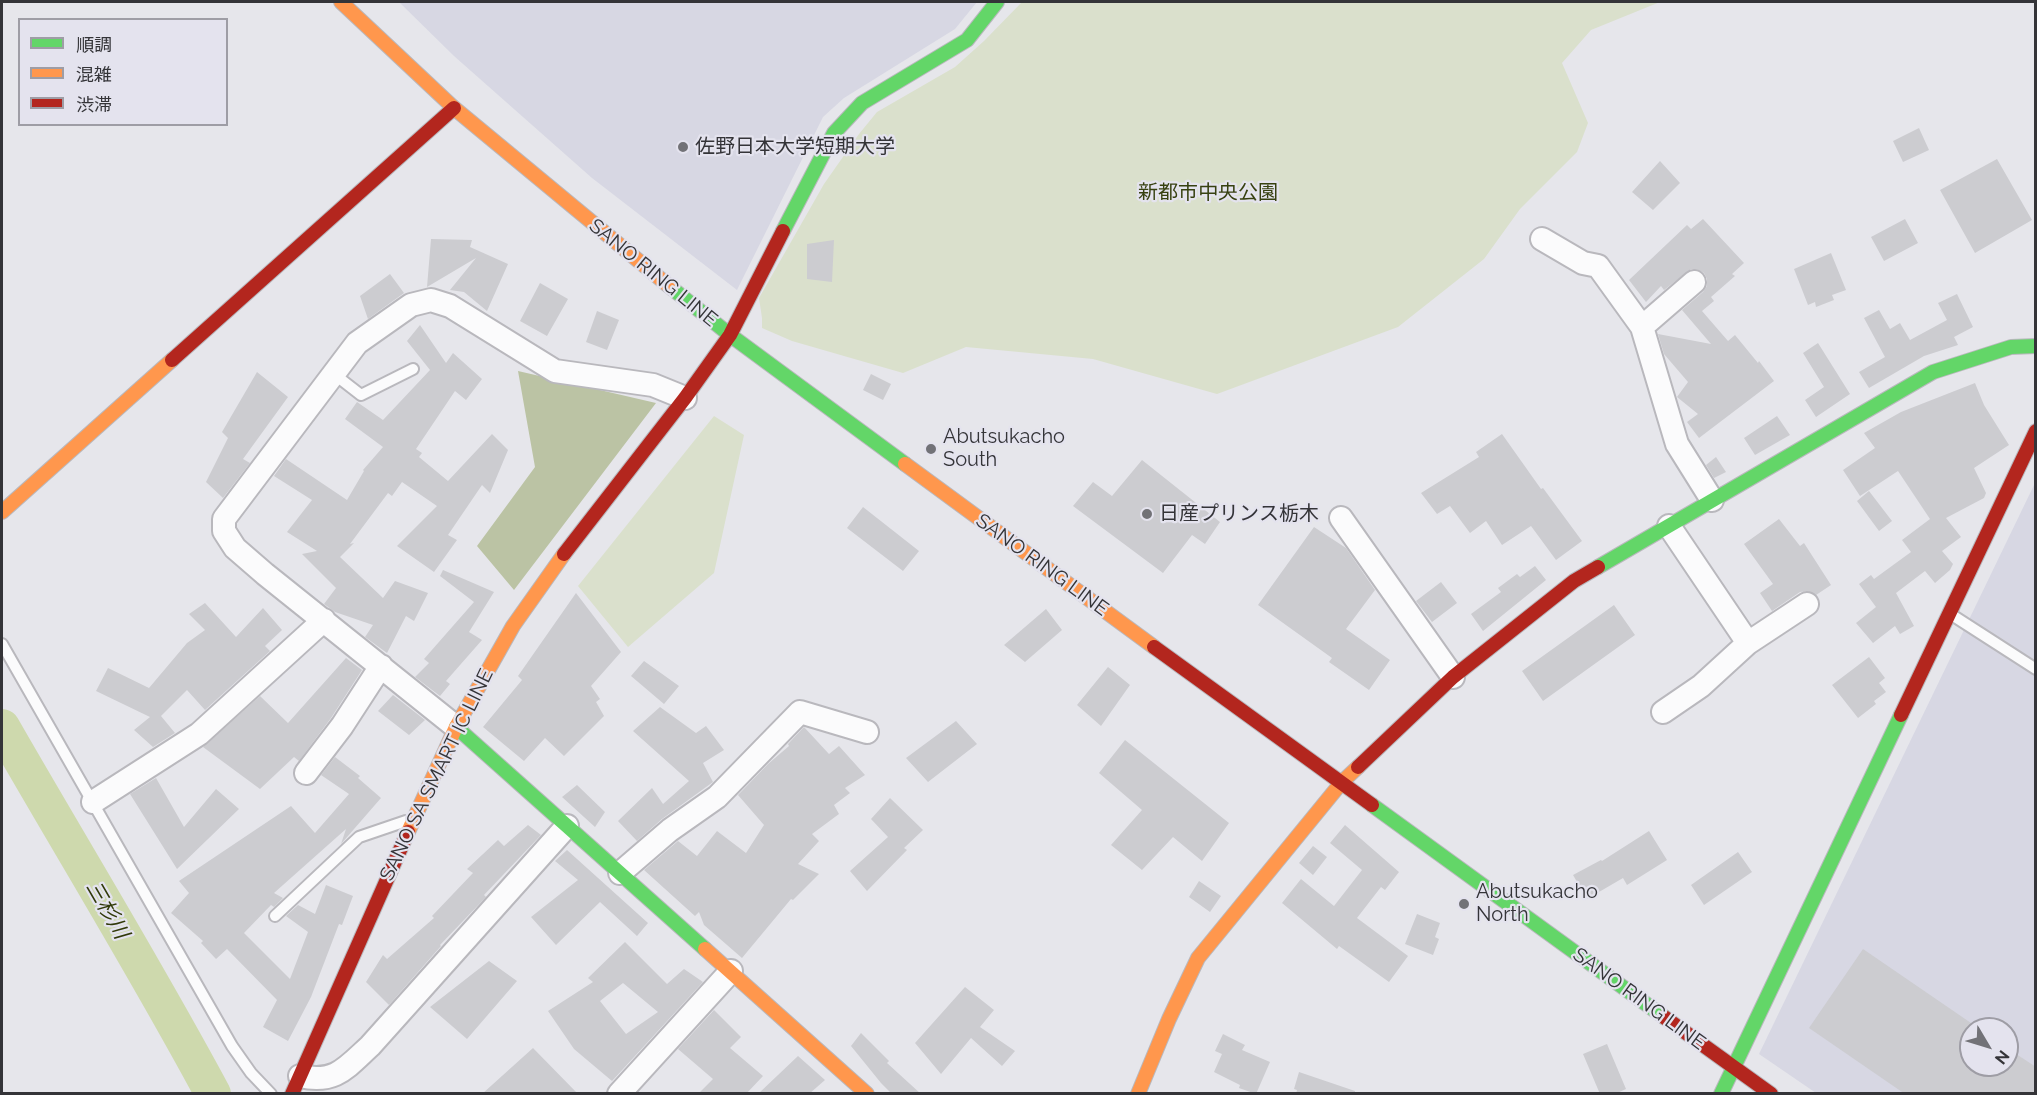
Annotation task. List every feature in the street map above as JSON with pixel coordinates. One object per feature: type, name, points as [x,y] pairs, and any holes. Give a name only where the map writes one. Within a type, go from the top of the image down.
[{"type":"street","name":"SANO RING LINE","points":[[341,2],[454,108],[730,335],[1097,606],[1771,1094]]},
{"type":"street","name":"SANO SA SMART IC LINE","points":[[296,1085],[413,818],[456,727],[493,660],[532,598],[685,398],[730,335],[834,133],[862,103],[967,40],[997,2]]},
{"type":"street","points":[[2,512],[454,108]]},
{"type":"street","points":[[1542,239],[1583,263],[1598,266],[1642,327],[1677,444],[1712,500]]},
{"type":"street","points":[[1642,327],[1694,282]]},
{"type":"street","points":[[685,398],[653,385],[555,371],[450,306],[431,300],[411,305],[357,344],[224,519],[224,531],[235,548],[456,727],[731,971],[862,1092]]},
{"type":"street","points":[[1138,1094],[1198,958],[1342,782],[1452,677],[1574,581],[1933,372],[2011,347],[2036,346]]},
{"type":"street","points":[[1721,1094],[2036,431]]},
{"type":"street","points":[[1341,518],[1452,677]]},
{"type":"street","points":[[1669,526],[1748,643]]},
{"type":"street","points":[[1663,711],[1701,686],[1748,643],[1807,604]]},
{"type":"street","points":[[93,802],[199,734],[324,620]]},
{"type":"street","points":[[306,773],[342,726],[381,666]]},
{"type":"street","points":[[620,873],[670,830],[717,797],[800,712],[867,732]]},
{"type":"street","points":[[296,1085],[331,1078],[344,1070],[370,1046],[567,826]]},
{"type":"street","points":[[618,1094],[731,971]]},
{"type":"lane","points":[[334,374],[361,395],[414,369]]},
{"type":"lane","points":[[1948,613],[2036,669]]},
{"type":"lane","points":[[2,644],[41,716],[93,802],[232,1046],[271,1094]]},
{"type":"lane","points":[[275,916],[359,837],[413,818]]},
{"type":"shaded area","name":"佐野日本大学短期大学","points":[[399,2],[977,2],[955,29],[844,98],[823,117],[737,290],[592,178],[454,56]]},
{"type":"shaded area","points":[[2035,483],[2035,1093],[1816,1093],[1759,1054]]},
{"type":"green space","name":"新都市中央公園","points":[[1022,2],[1660,2],[1591,30],[1562,63],[1588,123],[1577,152],[1520,209],[1484,259],[1398,327],[1217,394],[1093,359],[966,347],[903,373],[792,341],[762,328],[759,298],[824,184],[859,134],[877,112],[955,67]]},
{"type":"green space","points":[[518,371],[656,403],[514,590],[477,546],[535,467]]},
{"type":"green space","points":[[714,416],[744,435],[714,573],[628,647],[578,586]]},
{"type":"building","points":[[1919,128],[1929,150],[1903,162],[1893,141]]},
{"type":"building","points":[[1997,159],[2032,220],[1975,253],[1940,190]]},
{"type":"building","points":[[1660,161],[1680,183],[1653,210],[1632,192]]},
{"type":"building","points":[[1703,219],[1744,263],[1732,274],[1735,276],[1711,297],[1714,301],[1702,311],[1728,341],[1735,335],[1774,381],[1699,438],[1687,422],[1698,414],[1677,397],[1688,382],[1664,354],[1658,334],[1711,344],[1682,310],[1703,292],[1707,286],[1707,279],[1704,273],[1691,269],[1664,290],[1661,286],[1646,302],[1629,280],[1687,225],[1691,229]]},
{"type":"building","points":[[1905,219],[1918,243],[1884,261],[1871,237]]},
{"type":"building","points":[[431,239],[472,240],[470,247],[508,264],[487,311],[464,292],[450,290],[476,258],[427,287]]},
{"type":"building","points":[[834,240],[832,282],[807,279],[807,244]]},
{"type":"building","points":[[1831,253],[1846,290],[1832,295],[1834,300],[1816,307],[1815,302],[1808,305],[1794,269]]},
{"type":"building","points":[[390,274],[404,293],[368,319],[360,296]]},
{"type":"building","points":[[540,283],[568,299],[547,336],[520,321]]},
{"type":"building","points":[[1957,294],[1973,327],[1954,337],[1958,345],[1924,356],[1869,388],[1859,372],[1885,357],[1864,318],[1879,310],[1890,329],[1900,323],[1910,340],[1947,320],[1938,303]]},
{"type":"building","points":[[597,311],[619,320],[607,350],[586,342]]},
{"type":"building","points":[[420,325],[446,363],[453,353],[482,379],[466,400],[455,391],[416,449],[422,453],[419,457],[448,481],[492,434],[508,450],[490,493],[482,485],[448,535],[457,540],[434,572],[397,546],[437,506],[402,482],[392,496],[388,493],[350,544],[354,543],[340,557],[383,598],[395,581],[428,593],[414,621],[406,616],[387,653],[365,637],[373,625],[335,612],[324,604],[336,588],[302,554],[317,551],[287,532],[312,500],[274,476],[286,459],[347,500],[363,470],[383,447],[345,419],[357,402],[383,420],[430,370],[407,341]]},
{"type":"building","points":[[1818,343],[1850,394],[1816,417],[1805,400],[1824,387],[1803,353]]},
{"type":"building","points":[[257,372],[288,397],[243,459],[250,463],[223,498],[206,482],[228,438],[222,432]]},
{"type":"building","points":[[871,374],[891,384],[883,400],[863,390]]},
{"type":"building","points":[[1975,383],[1984,405],[2009,445],[1974,468],[1986,493],[1984,498],[1946,518],[1961,537],[1942,551],[1953,564],[1950,570],[1935,583],[1925,571],[1896,593],[1914,626],[1900,634],[1895,626],[1873,643],[1856,623],[1876,607],[1859,584],[1871,575],[1874,579],[1911,552],[1902,540],[1930,519],[1898,471],[1860,496],[1843,470],[1875,448],[1864,433],[1901,412]]},
{"type":"building","points":[[1777,416],[1790,435],[1755,455],[1744,438]]},
{"type":"building","points":[[1502,434],[1582,541],[1556,560],[1531,526],[1502,545],[1486,521],[1470,533],[1450,506],[1437,514],[1421,493],[1479,457],[1476,452]]},
{"type":"building","points":[[1716,457],[1726,472],[1714,478],[1706,465]]},
{"type":"building","name":"日産プリンス栃木","points":[[1142,460],[1220,522],[1205,544],[1192,535],[1163,573],[1073,506],[1093,482],[1112,496]]},
{"type":"building","points":[[1869,491],[1892,521],[1879,531],[1857,501]]},
{"type":"building","points":[[863,507],[919,551],[903,571],[847,528]]},
{"type":"building","points":[[1779,519],[1800,546],[1804,543],[1831,585],[1816,595],[1807,591],[1800,592],[1772,611],[1760,593],[1773,584],[1744,544]]},
{"type":"building","points":[[1314,527],[1346,548],[1375,590],[1346,629],[1390,660],[1369,690],[1329,662],[1332,658],[1258,605]]},
{"type":"building","points":[[1535,566],[1546,580],[1483,631],[1471,614],[1501,592],[1498,588],[1517,574],[1520,577]]},
{"type":"building","points":[[443,570],[494,592],[469,632],[482,640],[446,681],[450,684],[440,696],[415,677],[429,663],[424,659],[474,602],[440,576]]},
{"type":"building","points":[[1441,582],[1457,603],[1432,622],[1416,601]]},
{"type":"building","points":[[576,593],[621,652],[591,686],[600,699],[596,702],[604,716],[564,756],[545,738],[524,761],[483,727],[522,680],[518,676]]},
{"type":"building","points":[[205,603],[236,637],[263,608],[282,630],[265,646],[270,651],[205,710],[187,690],[161,716],[175,733],[153,747],[134,730],[150,717],[96,691],[108,668],[149,688],[187,643],[205,630],[189,614]]},
{"type":"building","points":[[1614,605],[1635,635],[1543,701],[1522,671]]},
{"type":"building","points":[[1046,609],[1062,630],[1025,662],[1004,645]]},
{"type":"building","points":[[1869,657],[1885,678],[1879,683],[1886,692],[1874,701],[1876,704],[1858,718],[1832,685]]},
{"type":"building","points":[[346,658],[362,670],[331,718],[299,761],[294,757],[260,789],[203,747],[260,696],[288,723]]},
{"type":"building","points":[[644,661],[679,686],[664,704],[631,676]]},
{"type":"building","points":[[1108,667],[1130,685],[1101,726],[1077,705]]},
{"type":"building","points":[[393,695],[425,720],[409,735],[378,711]]},
{"type":"building","points":[[660,707],[696,733],[706,726],[724,750],[703,763],[713,782],[662,819],[637,841],[618,821],[652,788],[663,804],[689,781],[633,731]]},
{"type":"building","points":[[956,721],[977,744],[928,782],[906,758]]},
{"type":"building","points":[[804,727],[829,754],[839,746],[865,775],[845,788],[850,793],[834,805],[839,814],[812,834],[819,841],[798,864],[819,874],[793,900],[791,899],[742,958],[704,925],[699,912],[695,916],[644,870],[678,841],[697,856],[717,831],[746,853],[764,825],[738,795],[789,746],[788,744]]},
{"type":"building","points":[[1125,740],[1229,823],[1202,861],[1173,837],[1142,870],[1111,845],[1142,810],[1099,773]]},
{"type":"building","points":[[335,757],[360,776],[358,778],[381,798],[341,844],[346,829],[274,893],[283,898],[274,907],[271,905],[244,933],[290,979],[308,932],[286,916],[298,905],[315,914],[326,885],[353,896],[342,925],[339,924],[311,997],[288,1041],[263,1027],[277,1000],[227,949],[216,959],[201,943],[203,941],[171,913],[189,893],[179,881],[291,806],[315,833],[349,794],[321,775]]},
{"type":"building","points":[[156,778],[184,827],[216,789],[239,809],[177,869],[130,794]]},
{"type":"building","points":[[577,785],[605,812],[595,827],[562,797]]},
{"type":"building","points":[[890,798],[923,830],[904,848],[907,850],[867,891],[850,871],[888,837],[871,819]]},
{"type":"building","points":[[528,825],[541,835],[484,895],[486,897],[440,945],[389,1005],[366,982],[383,955],[387,959],[434,918],[432,916],[473,873],[467,869],[498,840],[504,846]]},
{"type":"building","points":[[1345,825],[1399,872],[1385,890],[1381,887],[1357,918],[1408,956],[1389,982],[1339,946],[1337,949],[1282,903],[1301,879],[1334,906],[1362,870],[1330,843]]},
{"type":"building","points":[[1649,831],[1667,860],[1627,885],[1623,878],[1587,899],[1573,875],[1602,861]]},
{"type":"building","points":[[1313,846],[1327,857],[1313,875],[1299,863]]},
{"type":"building","points":[[567,850],[648,923],[637,936],[600,902],[556,945],[531,917],[578,880],[555,861]]},
{"type":"building","points":[[1738,852],[1752,872],[1704,905],[1691,885]]},
{"type":"building","points":[[1199,881],[1221,896],[1210,912],[1189,897]]},
{"type":"building","points":[[1417,914],[1440,923],[1435,937],[1439,939],[1433,955],[1405,944]]},
{"type":"building","points":[[625,942],[667,984],[684,969],[703,982],[612,1081],[574,1049],[548,1011],[593,982],[588,978]],"holes":[[[623,983],[658,1012],[626,1034],[600,1001]]]},
{"type":"building","points":[[1863,949],[1962,1017],[1959,1017],[1959,1077],[2019,1077],[2019,1056],[2036,1067],[2036,1094],[1905,1094],[1809,1028]]},
{"type":"building","points":[[489,961],[517,981],[467,1039],[430,1007]]},
{"type":"building","points":[[965,987],[994,1010],[980,1027],[1015,1051],[1002,1066],[971,1038],[941,1074],[915,1043]]},
{"type":"building","points":[[714,1010],[741,1037],[730,1048],[763,1076],[746,1094],[698,1094],[713,1079],[678,1049]]},
{"type":"building","points":[[861,1033],[889,1061],[887,1063],[921,1094],[892,1094],[881,1083],[851,1046]]},
{"type":"building","points":[[1223,1034],[1245,1045],[1242,1050],[1270,1062],[1256,1094],[1239,1088],[1240,1085],[1214,1072],[1222,1054],[1215,1051]]},
{"type":"building","points":[[1607,1044],[1626,1089],[1615,1094],[1600,1094],[1583,1054]]},
{"type":"building","points":[[533,1048],[578,1094],[482,1094]]},
{"type":"building","points":[[798,1056],[825,1080],[809,1094],[758,1094]]},
{"type":"building","points":[[1299,1072],[1355,1091],[1355,1094],[1296,1094],[1297,1090],[1294,1089]]},
{"type":"waterway","name":"三杉川","points":[[2,727],[213,1094]]},
{"type":"traffic: fast","points":[[783,231],[834,133],[862,103],[967,40],[997,2]]},
{"type":"traffic: fast","points":[[669,286],[730,335],[905,464]]},
{"type":"traffic: fast","points":[[1598,567],[1933,372],[2011,347],[2036,346]]},
{"type":"traffic: fast","points":[[1721,1094],[1901,715]]},
{"type":"traffic: fast","points":[[456,727],[705,949]]},
{"type":"traffic: fast","points":[[1372,805],[1664,1017]]},
{"type":"traffic: slow","points":[[341,2],[454,108],[669,286]]},
{"type":"traffic: slow","points":[[2,512],[172,360]]},
{"type":"traffic: slow","points":[[905,464],[1154,647]]},
{"type":"traffic: slow","points":[[408,832],[456,727],[513,626],[564,554]]},
{"type":"traffic: slow","points":[[1138,1094],[1169,1019],[1198,958],[1342,782],[1358,767]]},
{"type":"traffic: slow","points":[[705,949],[867,1094]]},
{"type":"traffic: jam","points":[[172,360],[454,108]]},
{"type":"traffic: jam","points":[[564,554],[685,398],[730,335],[783,231]]},
{"type":"traffic: jam","points":[[1901,715],[2036,431]]},
{"type":"traffic: jam","points":[[1358,767],[1453,677],[1574,581],[1598,567]]},
{"type":"traffic: jam","points":[[1154,647],[1372,805]]},
{"type":"traffic: jam","points":[[292,1094],[408,832]]},
{"type":"traffic: jam","points":[[1664,1017],[1771,1094]]},
{"type":"place","name":"佐野日本大学短期大学","points":[[683,147]]},
{"type":"place","name":"Abutsukacho South","points":[[931,449]]},
{"type":"place","name":"日産プリンス栃木","points":[[1147,514]]},
{"type":"place","name":"Abutsukacho North","points":[[1464,904]]}]
